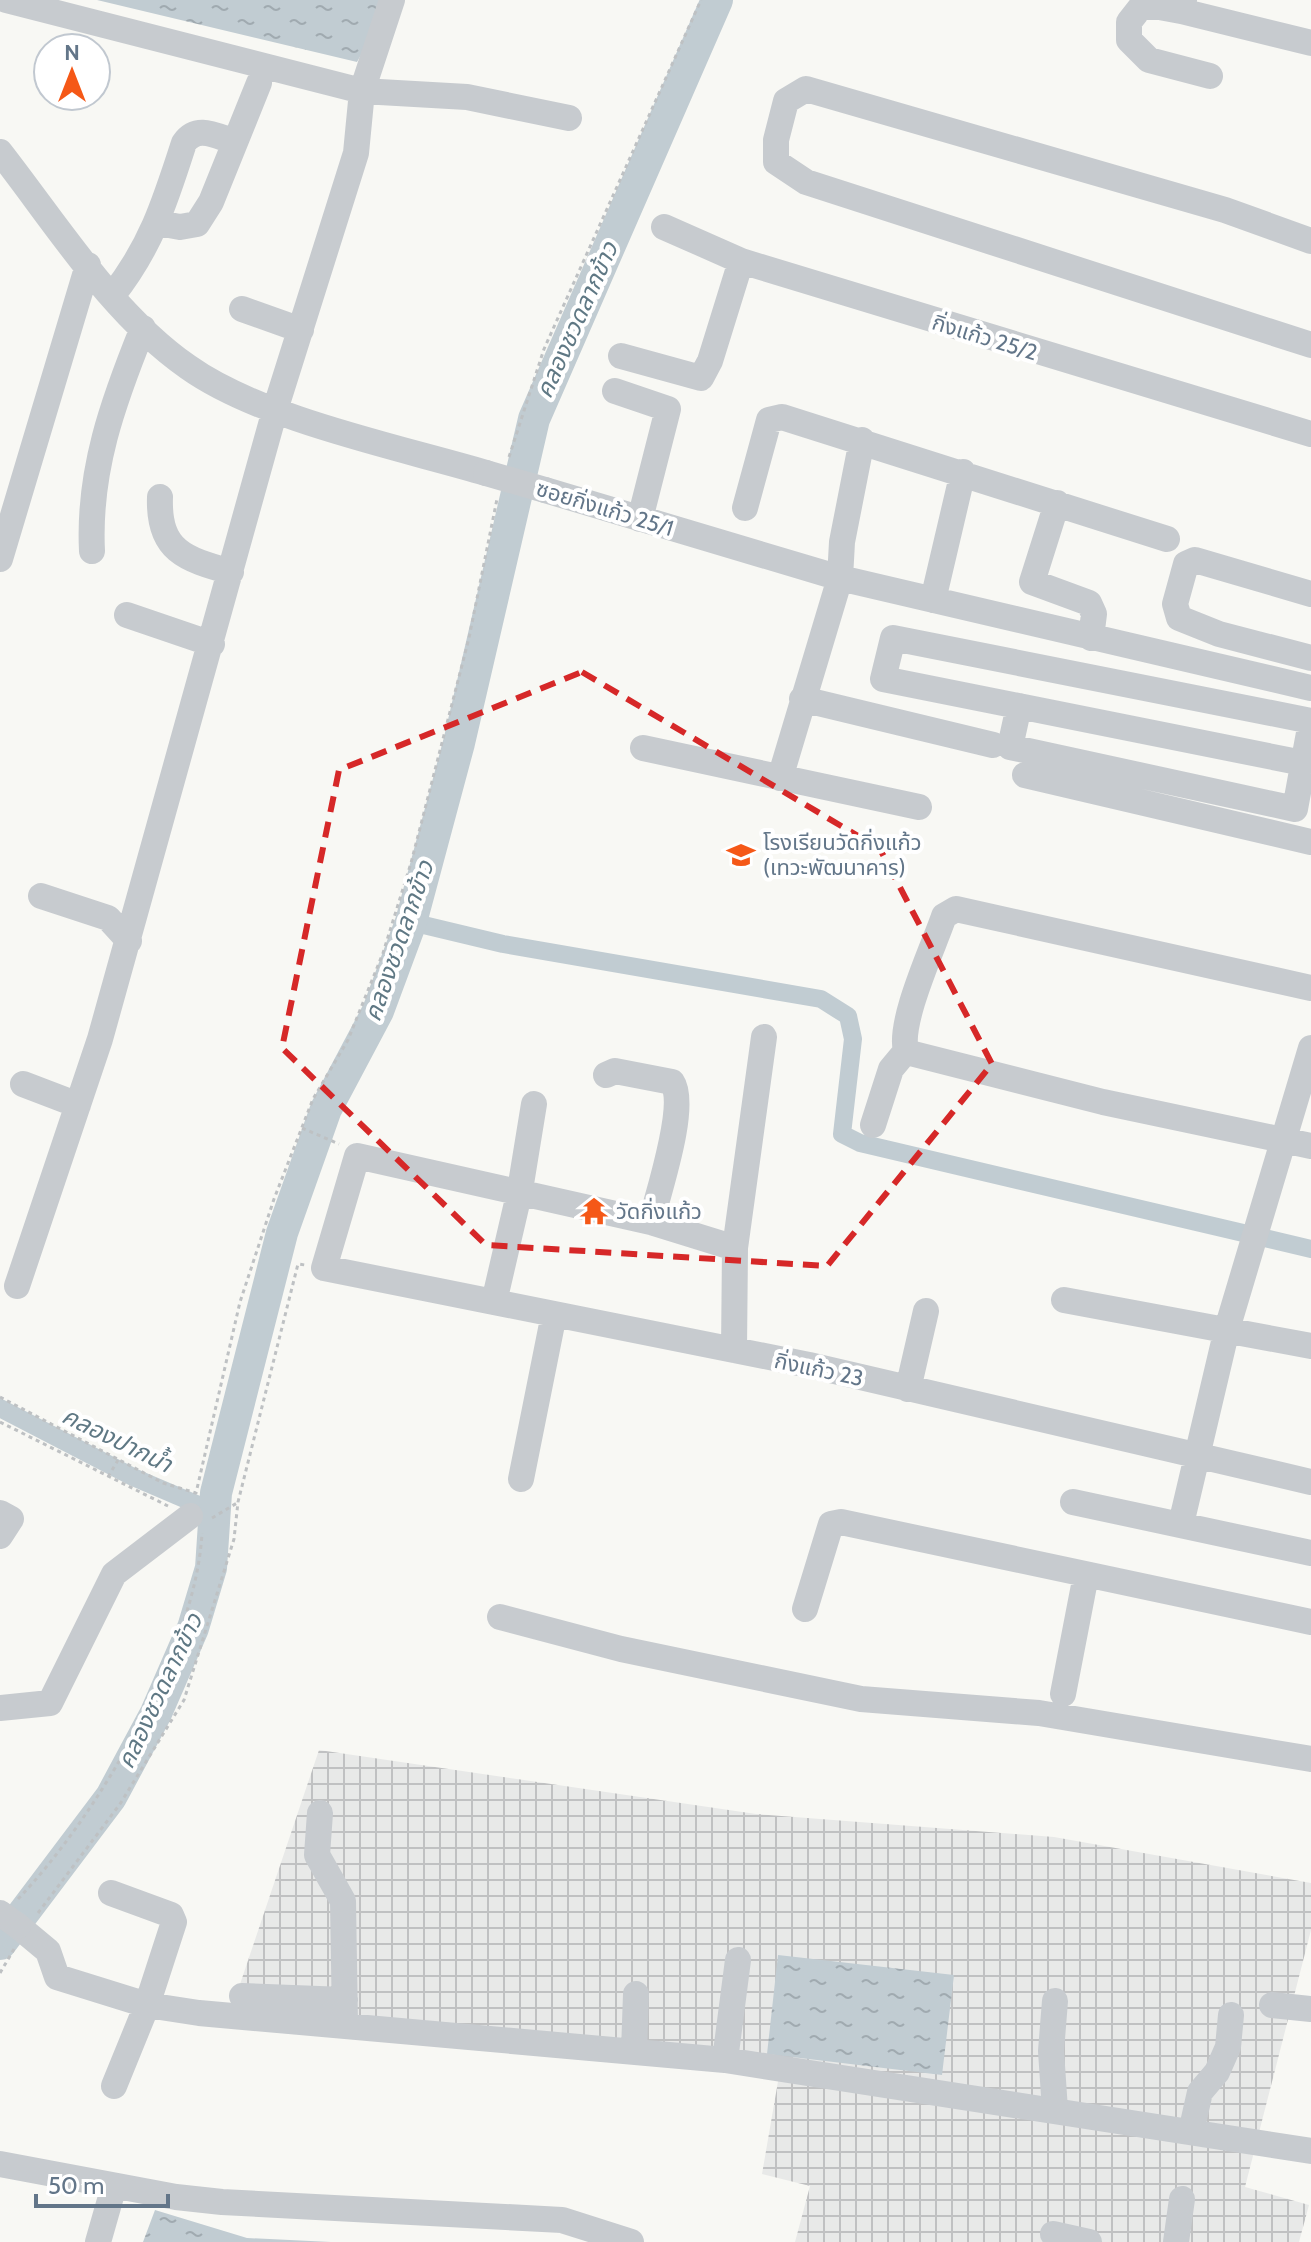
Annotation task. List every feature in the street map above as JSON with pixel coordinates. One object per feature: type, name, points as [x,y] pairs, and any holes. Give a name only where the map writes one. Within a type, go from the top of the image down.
[{"type":"street","points":[[6,0],[362,91],[467,97],[569,118]]},
{"type":"street","points":[[17,1286],[129,941],[275,410],[356,153],[362,91],[392,0]]},
{"type":"street","points":[[1210,76],[1149,60],[1129,40],[1129,22],[1140,8],[1182,6],[1311,43]]},
{"type":"street","points":[[158,223],[180,227],[197,224],[211,202],[259,83]]},
{"type":"street","points":[[1311,241],[1225,210],[806,89],[786,101],[776,140],[776,162],[806,182],[1311,345]]},
{"type":"street","points":[[112,296],[138,263],[158,223],[184,143],[191,133],[198,131],[235,142]]},
{"type":"street","name":"ซอยกิ่งแก้ว 25/1","points":[[0,152],[112,296],[143,328],[189,368],[275,410],[493,479],[545,490],[840,578],[1311,688]]},
{"type":"street","name":"กิ่งแก้ว 25/2","points":[[664,227],[741,261],[1311,434]]},
{"type":"street","points":[[621,356],[701,378],[710,361],[741,261]]},
{"type":"street","points":[[0,559],[88,265]]},
{"type":"street","points":[[242,309],[301,330]]},
{"type":"street","points":[[92,551],[91,496],[102,444],[117,391],[143,328]]},
{"type":"street","points":[[615,391],[668,409],[640,519]]},
{"type":"street","points":[[745,508],[769,420],[775,416],[798,419],[1167,539]]},
{"type":"street","points":[[780,778],[840,578],[842,542],[862,440]]},
{"type":"street","points":[[933,600],[963,472]]},
{"type":"street","points":[[160,497],[159,523],[170,544],[184,556],[231,572]]},
{"type":"street","points":[[1057,503],[1032,582],[1089,603],[1094,614],[1091,638]]},
{"type":"street","points":[[1311,594],[1195,560],[1186,564],[1176,613],[1179,618],[1219,634],[1311,658]]},
{"type":"street","points":[[127,615],[212,644]]},
{"type":"street","points":[[1214,666],[1219,634]]},
{"type":"street","points":[[1019,706],[1010,747],[1295,809],[1311,721],[893,638],[883,679],[1019,706],[1303,763]]},
{"type":"street","points":[[802,699],[993,745]]},
{"type":"street","points":[[643,748],[919,807]]},
{"type":"street","points":[[1025,775],[1311,842]]},
{"type":"street","points":[[41,896],[108,918],[129,941]]},
{"type":"street","points":[[873,1125],[891,1069],[906,1051],[909,1019],[944,916],[956,909],[1311,988]]},
{"type":"street","points":[[734,1350],[735,1248],[764,1037]]},
{"type":"street","points":[[1181,1524],[1227,1329],[1311,1048]]},
{"type":"street","points":[[906,1051],[1103,1102],[1311,1146]]},
{"type":"street","points":[[606,1075],[615,1071],[672,1082],[676,1088],[678,1108],[651,1222]]},
{"type":"street","points":[[23,1084],[78,1105]]},
{"type":"street","points":[[494,1302],[520,1190],[534,1104]]},
{"type":"street","points":[[324,1268],[357,1156],[520,1190],[651,1222],[735,1248]]},
{"type":"street","name":"กิ่งแก้ว 23","points":[[324,1268],[734,1350],[1311,1482]]},
{"type":"street","points":[[1064,1300],[1311,1346]]},
{"type":"street","points":[[908,1389],[926,1311]]},
{"type":"street","points":[[521,1479],[554,1314]]},
{"type":"street","points":[[1073,1502],[1311,1553]]},
{"type":"street","points":[[0,1513],[11,1519],[0,1536]]},
{"type":"street","points":[[0,1708],[50,1703],[114,1574],[190,1516]]},
{"type":"street","points":[[805,1609],[824,1538],[835,1522],[1311,1622]]},
{"type":"street","points":[[1063,1694],[1086,1575]]},
{"type":"street","points":[[500,1617],[621,1649],[861,1699],[1039,1713],[1311,1759]]},
{"type":"street","points":[[320,1813],[317,1855],[343,1901],[345,2012]]},
{"type":"street","points":[[111,1893],[171,1915],[174,1922],[147,2005],[114,2086]]},
{"type":"street","points":[[14,1919],[48,1951],[57,1977],[147,2005],[256,2019],[345,2012]]},
{"type":"street","points":[[725,2060],[738,1960]]},
{"type":"street","points":[[634,2052],[636,1994]]},
{"type":"street","points":[[242,1996],[634,2052],[725,2060],[1311,2151]]},
{"type":"street","points":[[1055,2001],[1051,2051],[1055,2110]]},
{"type":"street","points":[[1272,2005],[1311,2009]]},
{"type":"street","points":[[1191,2132],[1200,2092],[1217,2072],[1228,2047],[1231,2015]]},
{"type":"street","points":[[0,2164],[114,2186],[222,2202],[562,2220],[631,2242]]},
{"type":"street","points":[[98,2242],[114,2186]]},
{"type":"street","points":[[1176,2242],[1182,2199]]},
{"type":"street","points":[[1053,2234],[1089,2242]]},
{"type":"path","points":[[509,457],[544,349],[701,0]]},
{"type":"path","points":[[0,1397],[163,1483],[196,1493],[240,1302],[313,1099],[348,1040],[388,938],[442,749],[493,479]]},
{"type":"path","points":[[302,1128],[336,1143]]},
{"type":"path","points":[[14,1919],[120,1804],[184,1700],[234,1539],[238,1502],[298,1264],[324,1268]]},
{"type":"path","points":[[0,1422],[190,1516]]},
{"type":"path","points":[[108,1477],[118,1460]]},
{"type":"path","points":[[0,1973],[14,1919],[135,1733],[173,1650],[196,1588],[202,1524],[238,1502]]},
{"type":"highlighted area","points":[[582,672],[880,849],[992,1064],[827,1266],[486,1245],[282,1048],[339,770]]},
{"type":"shaded area","points":[[319,1750],[756,1814],[1054,1837],[1311,1883],[1311,1930],[1245,2187],[1309,2205],[1299,2242],[795,2242],[810,2186],[762,2174],[781,2064],[232,2008]]},
{"type":"water","points":[[97,0],[384,0],[380,21],[357,62]]},
{"type":"water","points":[[778,1955],[954,1975],[942,2075],[767,2054]]},
{"type":"water","points":[[155,2210],[247,2238],[331,2242],[143,2242]]},
{"type":"waterway","name":"คลองชวดลากข้าว","points":[[0,1944],[111,1797],[156,1713],[193,1628],[211,1568],[216,1493],[282,1233],[326,1109],[378,1011],[411,922],[459,743],[534,419],[717,0]]},
{"type":"waterway","points":[[411,922],[503,944],[821,999],[848,1016],[853,1039],[842,1134],[860,1143],[1311,1249]]},
{"type":"waterway","name":"คลองปากน้ำ","points":[[0,1408],[133,1477],[215,1512]]},
{"type":"place","name":"โรงเรียนวัดกิ่งแก้ว (เทวะพัฒนาคาร)","points":[[741,855]]},
{"type":"place","name":"วัดกิ่งแก้ว","points":[[594,1211]]}]
